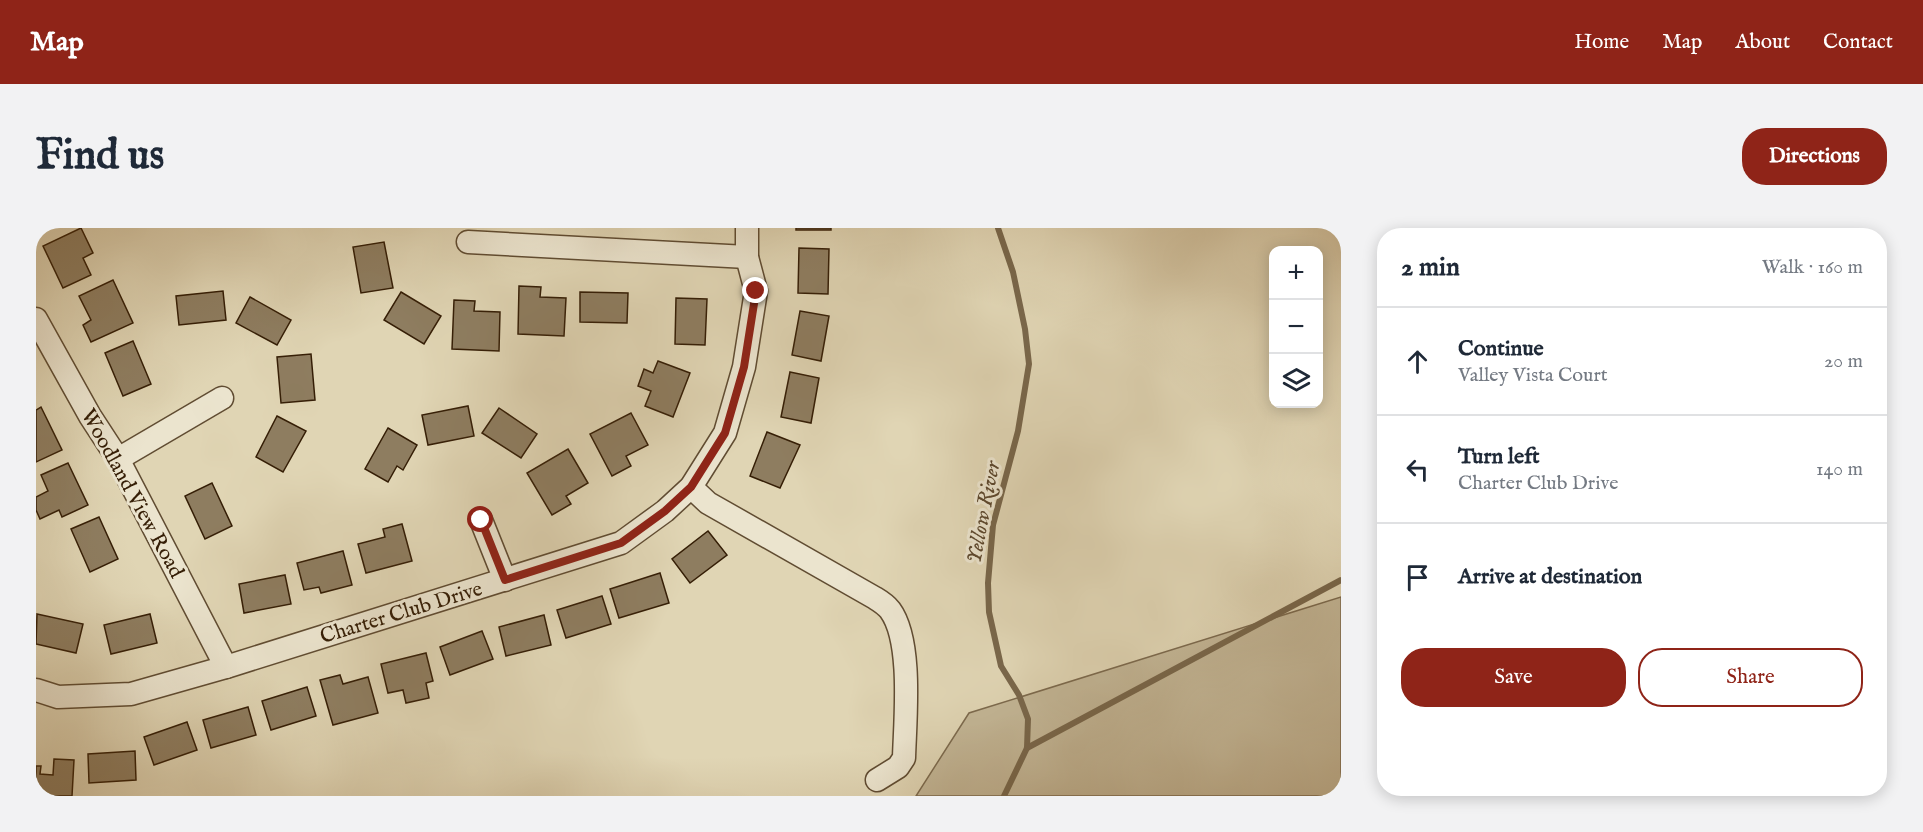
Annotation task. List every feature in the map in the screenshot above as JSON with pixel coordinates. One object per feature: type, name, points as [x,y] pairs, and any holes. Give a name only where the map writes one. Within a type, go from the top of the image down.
[{"type":"street","name":"Charter Club Drive","points":[[36,690],[58,697],[130,694],[226,668],[621,543],[665,511],[691,487],[725,433],[744,367],[756,291],[747,257],[747,228]]},
{"type":"street","points":[[468,242],[747,257]]},
{"type":"street","name":"Woodland View Road","points":[[36,319],[90,416],[118,459],[226,668]]},
{"type":"street","points":[[118,459],[222,398]]},
{"type":"street","points":[[691,487],[708,503],[875,598],[889,609],[901,636],[906,680],[903,758],[898,767],[878,780]]},
{"type":"street","points":[[481,520],[505,580]]},
{"type":"shaded area","points":[[1341,597],[1341,796],[916,796],[969,713]]},
{"type":"building","points":[[81,228],[93,253],[83,258],[91,275],[63,288],[43,246]]},
{"type":"building","points":[[796,228],[831,228],[831,230],[796,230]]},
{"type":"building","points":[[384,242],[393,288],[361,293],[353,247]]},
{"type":"building","points":[[799,248],[829,249],[828,294],[798,293]]},
{"type":"building","points":[[113,280],[133,323],[91,342],[83,325],[91,320],[79,296]]},
{"type":"building","points":[[519,286],[541,287],[540,297],[566,298],[564,336],[518,334]]},
{"type":"building","points":[[223,291],[226,320],[179,325],[176,296]]},
{"type":"building","points":[[401,292],[441,316],[424,344],[384,320]]},
{"type":"building","points":[[580,292],[628,293],[627,323],[580,322]]},
{"type":"building","points":[[250,297],[291,320],[277,345],[236,323]]},
{"type":"building","points":[[676,298],[707,299],[705,345],[675,344]]},
{"type":"building","points":[[454,300],[475,301],[474,311],[500,312],[499,351],[452,349]]},
{"type":"building","points":[[800,311],[829,316],[821,361],[792,355]]},
{"type":"building","points":[[133,341],[151,384],[123,396],[105,353]]},
{"type":"building","points":[[311,354],[315,400],[281,403],[277,357]]},
{"type":"building","points":[[658,361],[690,373],[673,417],[645,406],[651,391],[638,386],[644,369],[653,373]]},
{"type":"building","points":[[790,372],[819,378],[811,423],[781,417]]},
{"type":"building","points":[[468,406],[474,436],[428,445],[422,415]]},
{"type":"building","points":[[41,407],[62,450],[36,462],[36,410]]},
{"type":"building","points":[[499,408],[537,434],[521,458],[482,433]]},
{"type":"building","points":[[631,413],[648,445],[626,456],[631,466],[612,476],[590,434]]},
{"type":"building","points":[[277,416],[306,431],[283,472],[256,457]]},
{"type":"building","points":[[388,428],[417,445],[403,470],[397,466],[388,482],[365,469]]},
{"type":"building","points":[[767,432],[800,445],[780,488],[750,476]]},
{"type":"building","points":[[568,449],[588,483],[566,496],[571,504],[552,515],[527,473]]},
{"type":"building","points":[[68,463],[88,505],[62,517],[59,510],[40,519],[36,510],[36,497],[48,491],[41,475]]},
{"type":"building","points":[[212,483],[232,526],[205,539],[185,496]]},
{"type":"building","points":[[99,517],[118,559],[90,572],[71,529]]},
{"type":"building","points":[[402,524],[412,561],[366,573],[358,544],[385,537],[383,529]]},
{"type":"building","points":[[708,531],[727,555],[690,583],[672,559]]},
{"type":"building","points":[[343,551],[352,585],[321,593],[319,587],[304,590],[297,563]]},
{"type":"building","points":[[660,573],[669,603],[619,618],[610,589]]},
{"type":"building","points":[[285,575],[291,604],[244,613],[239,584]]},
{"type":"building","points":[[602,596],[611,624],[566,638],[557,610]]},
{"type":"building","points":[[37,614],[83,624],[76,653],[36,644]]},
{"type":"building","points":[[150,614],[157,643],[111,654],[104,625]]},
{"type":"building","points":[[544,615],[551,645],[506,656],[499,627]]},
{"type":"building","points":[[482,631],[493,659],[450,675],[440,647]]},
{"type":"building","points":[[426,653],[433,681],[426,683],[429,698],[406,703],[403,690],[388,693],[381,664]]},
{"type":"building","points":[[340,675],[343,684],[368,677],[378,713],[333,725],[320,680]]},
{"type":"building","points":[[307,687],[316,716],[271,730],[262,701]]},
{"type":"building","points":[[248,707],[256,735],[211,748],[203,720]]},
{"type":"building","points":[[187,722],[197,750],[154,765],[144,737]]},
{"type":"building","points":[[135,751],[136,780],[89,783],[88,754]]},
{"type":"building","points":[[54,759],[74,760],[72,796],[36,796],[36,766],[41,766],[40,774],[53,775]]},
{"type":"waterway","name":"Yellow River","points":[[998,228],[1013,272],[1025,329],[1029,364],[1018,431],[993,525],[988,583],[989,612],[1001,666],[1019,695],[1028,719],[1027,748],[1004,796]]},
{"type":"waterway","points":[[1027,748],[1341,580]]},
{"type":"route","points":[[481,520],[505,580],[621,543],[665,511],[691,487],[697,474],[725,433],[744,367],[756,291]]}]
